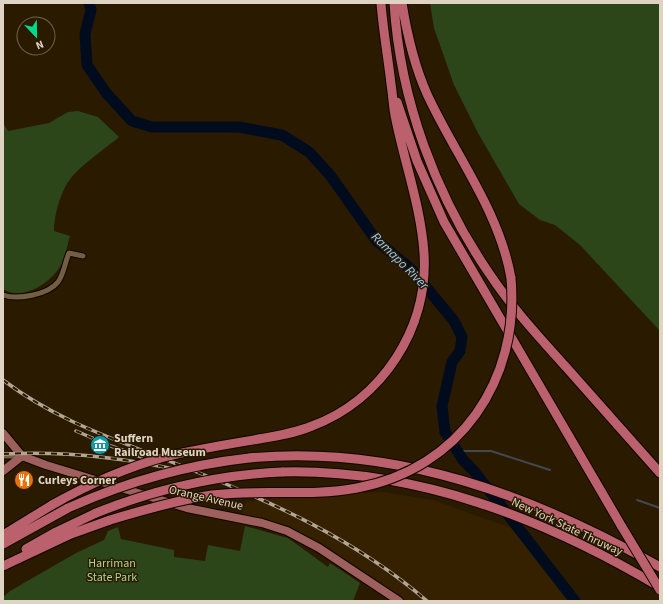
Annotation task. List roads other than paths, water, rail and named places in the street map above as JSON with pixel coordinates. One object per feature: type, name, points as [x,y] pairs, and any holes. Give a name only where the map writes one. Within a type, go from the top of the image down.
[{"type":"highway","points":[[3,535],[52,505],[102,480],[146,463],[181,453],[259,439],[307,428],[344,410],[366,393],[398,356],[408,338],[421,296],[424,264],[423,242],[396,120],[381,3]]},
{"type":"highway","points":[[394,3],[400,52],[415,115],[428,156],[455,216],[482,263],[510,303],[660,473]]},
{"type":"highway","points":[[3,565],[71,534],[110,520],[167,504],[212,495],[245,492],[324,492],[357,488],[389,480],[421,464],[457,437],[472,421],[491,391],[500,370],[509,338],[512,316],[511,278],[506,253],[497,227],[441,122],[420,77],[411,46],[402,3]]},
{"type":"highway","points":[[391,84],[417,161],[444,222],[660,590]]},
{"type":"highway","points":[[603,410],[660,464]]},
{"type":"highway","name":"New York State Thruway","points":[[3,544],[68,508],[112,489],[158,475],[207,464],[249,458],[298,455],[347,457],[412,466],[457,478],[534,505],[579,525],[660,567]]},
{"type":"highway","name":"New York State Thruway","points":[[3,565],[56,532],[96,513],[148,494],[194,483],[237,476],[282,472],[329,472],[376,477],[423,486],[456,495],[558,533],[660,586]]},
{"type":"main road","points":[[3,433],[22,456],[3,472]]},
{"type":"main road","name":"Orange Avenue","points":[[22,456],[82,478],[187,508],[262,522],[287,531],[320,548],[399,601]]},
{"type":"street","points":[[3,295],[11,298],[20,298],[42,292],[57,283],[69,253],[83,256]]},
{"type":"street","points":[[3,456],[22,456]]},
{"type":"waterway","name":"Ramapo River","points":[[89,3],[91,10],[85,34],[87,65],[107,94],[132,121],[152,127],[239,127],[282,135],[309,152],[330,175],[376,240],[412,270],[454,321],[462,337],[460,351],[452,362],[442,406],[445,432],[463,460],[474,471],[575,601]]},
{"type":"waterway","points":[[457,451],[491,451],[550,470]]},
{"type":"waterway","points":[[637,500],[660,508]]},
{"type":"railway","points":[[3,380],[24,395],[68,419],[112,439],[215,479],[310,523],[371,559],[427,601]]},
{"type":"railway","points":[[76,431],[147,459]]},
{"type":"railway","points":[[3,454],[47,453],[113,458],[178,470]]},
{"type":"place","name":"Suffern Railroad Museum","points":[[100,445]]},
{"type":"place","name":"Curleys Corner","points":[[24,480]]},
{"type":"park label","name":"Harriman State Park","points":[[112,570]]}]
